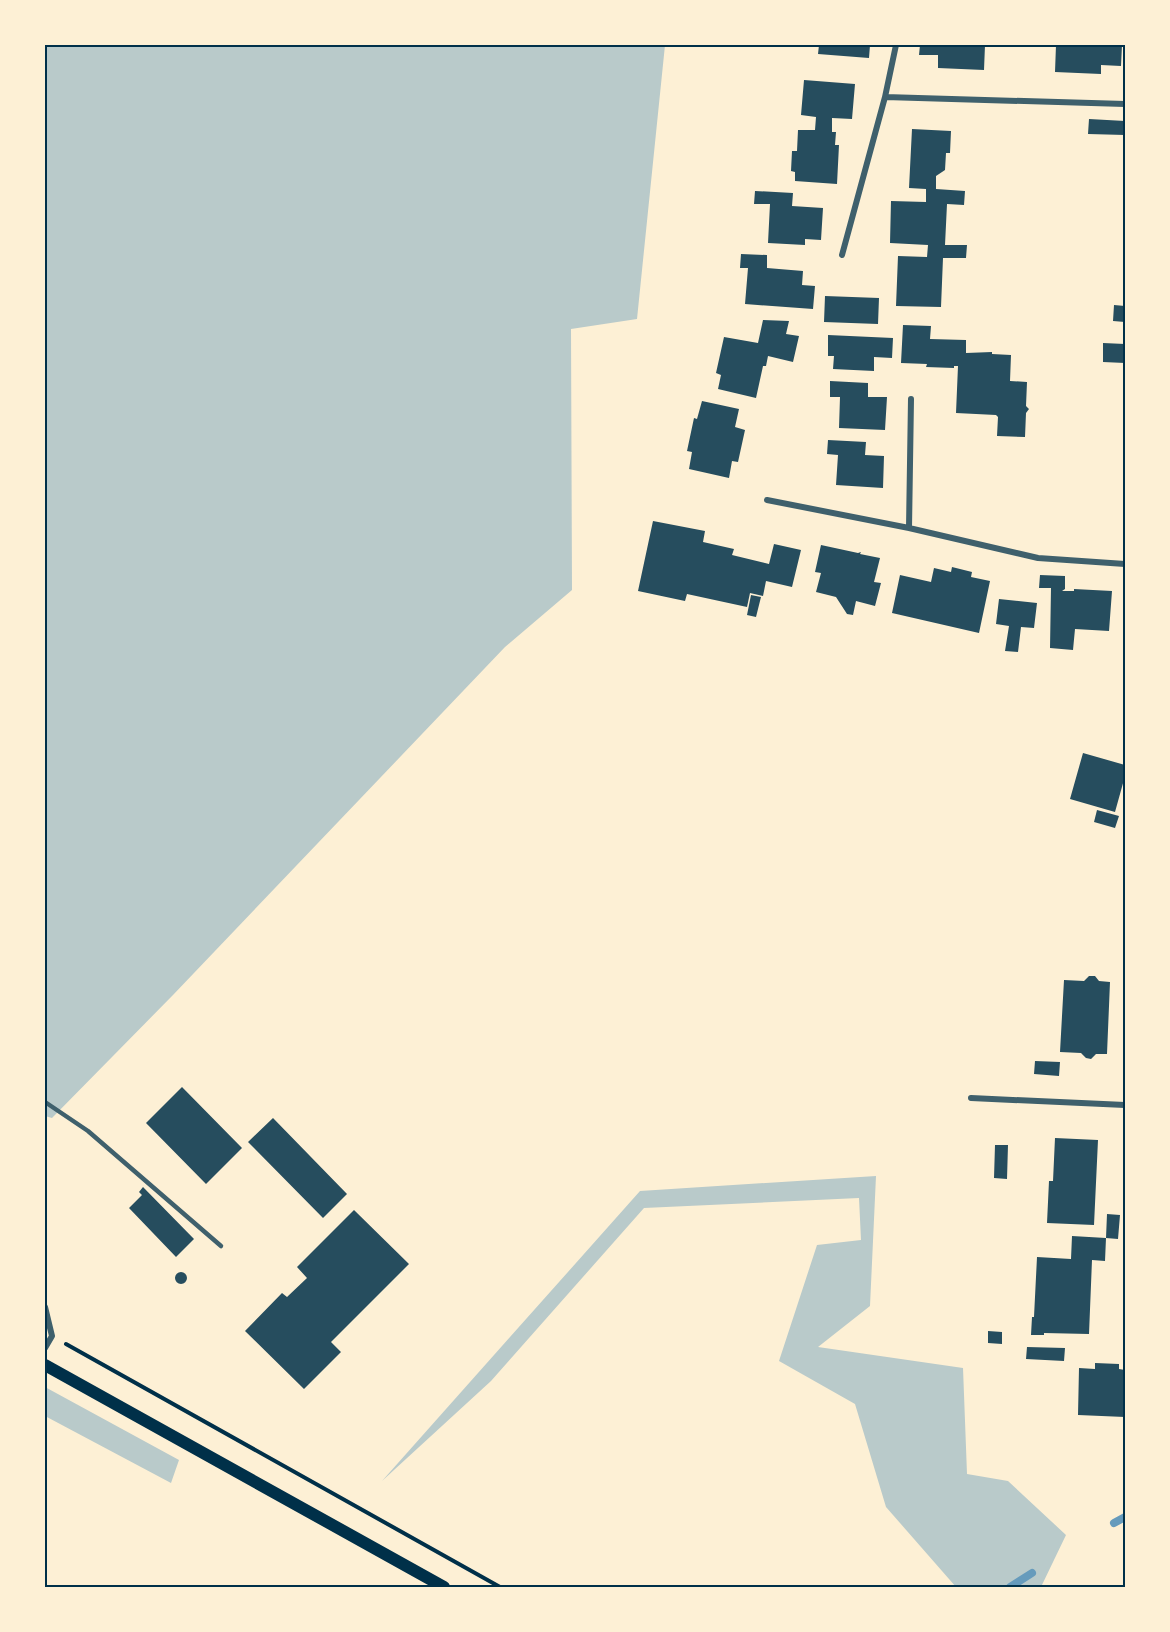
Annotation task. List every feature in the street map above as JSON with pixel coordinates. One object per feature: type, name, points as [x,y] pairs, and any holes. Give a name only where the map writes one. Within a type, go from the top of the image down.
[{"type":"main road","points":[[45,1365],[444,1587]]},
{"type":"street","points":[[842,255],[885,97],[896,45]]},
{"type":"street","points":[[885,97],[1125,104]]},
{"type":"street","points":[[909,528],[911,399]]},
{"type":"street","points":[[767,500],[909,528],[1038,558],[1125,564]]},
{"type":"street","points":[[971,1098],[1125,1105]]},
{"type":"street","points":[[45,1307],[52,1336],[45,1348]]},
{"type":"lane","points":[[45,1102],[88,1131],[221,1246]]},
{"type":"path","points":[[52,1336],[500,1587]]},
{"type":"shaded area","points":[[45,45],[665,45],[637,319],[571,329],[572,590],[505,647],[173,995],[52,1118],[45,1116]]},
{"type":"shaded area","points":[[876,1176],[870,1306],[818,1347],[963,1368],[967,1474],[1008,1481],[1066,1535],[1041,1587],[956,1587],[886,1507],[855,1404],[779,1361],[817,1245],[861,1240],[859,1198],[644,1208],[491,1381],[382,1481],[640,1191]]},
{"type":"shaded area","points":[[45,1387],[179,1460],[171,1483],[45,1416]]},
{"type":"building","points":[[819,45],[870,45],[869,58],[818,54]]},
{"type":"building","points":[[920,45],[985,45],[984,70],[938,68],[938,55],[919,55]]},
{"type":"building","points":[[1056,45],[1122,45],[1121,66],[1101,65],[1101,74],[1055,72]]},
{"type":"building","points":[[804,80],[855,84],[852,119],[832,118],[832,132],[836,132],[835,145],[839,145],[837,184],[795,181],[795,172],[791,171],[792,151],[797,151],[798,130],[815,130],[816,117],[801,115]]},
{"type":"building","points":[[1089,119],[1125,121],[1125,135],[1088,134]]},
{"type":"building","points":[[912,129],[951,131],[950,153],[946,153],[945,170],[936,176],[936,189],[965,191],[964,205],[947,204],[945,245],[967,245],[966,258],[943,258],[941,307],[896,306],[898,256],[927,257],[928,245],[890,243],[891,201],[926,202],[926,189],[909,188]]},
{"type":"building","points":[[755,191],[793,193],[792,206],[823,208],[821,240],[805,239],[805,245],[768,243],[770,204],[754,204]]},
{"type":"building","points":[[741,254],[767,255],[767,268],[803,271],[802,285],[815,286],[813,309],[745,304],[748,268],[740,268]]},
{"type":"building","points":[[825,296],[879,298],[878,324],[824,322]]},
{"type":"building","points":[[1114,305],[1125,306],[1125,322],[1113,321]]},
{"type":"building","points":[[763,320],[789,321],[786,334],[799,336],[793,362],[768,356],[766,366],[763,366],[756,398],[718,389],[721,375],[716,373],[724,337],[758,343]]},
{"type":"building","points":[[903,325],[931,326],[930,339],[966,340],[966,353],[992,352],[992,354],[1011,355],[1010,381],[1027,382],[1026,406],[1029,409],[1026,413],[1025,437],[997,436],[998,417],[996,415],[956,413],[958,366],[954,368],[926,367],[927,364],[901,363]]},
{"type":"building","points":[[828,335],[893,338],[892,358],[874,357],[874,371],[833,369],[834,356],[828,356]]},
{"type":"building","points":[[1103,343],[1125,344],[1125,363],[1103,362]]},
{"type":"building","points":[[830,381],[868,383],[868,397],[887,397],[885,430],[839,428],[840,397],[830,397]]},
{"type":"building","points":[[702,401],[739,409],[735,427],[745,430],[738,462],[732,461],[729,478],[689,469],[692,452],[687,451],[694,418],[697,419]]},
{"type":"building","points":[[828,440],[866,442],[865,455],[884,456],[883,488],[836,485],[838,455],[827,454]]},
{"type":"building","points":[[653,521],[705,531],[703,542],[734,549],[732,555],[769,564],[774,544],[801,550],[792,587],[766,581],[763,596],[750,593],[747,607],[687,594],[685,601],[638,591]]},
{"type":"building","points":[[821,545],[880,558],[874,582],[881,583],[875,606],[856,601],[853,615],[847,614],[836,597],[816,592],[821,573],[815,572]]},
{"type":"building","points":[[952,567],[972,572],[971,577],[990,581],[979,633],[892,613],[900,575],[931,582],[934,568],[951,572]]},
{"type":"building","points":[[1040,575],[1065,576],[1065,589],[1062,591],[1074,591],[1074,589],[1112,591],[1109,631],[1075,629],[1073,650],[1050,648],[1051,588],[1039,588]]},
{"type":"building","points":[[751,595],[761,597],[756,617],[747,615]]},
{"type":"building","points":[[999,599],[1037,603],[1034,628],[1021,627],[1018,652],[1005,651],[1009,626],[996,624]]},
{"type":"building","points":[[1083,753],[1125,765],[1125,776],[1115,812],[1070,799]]},
{"type":"building","points":[[1097,810],[1119,816],[1115,828],[1094,822]]},
{"type":"building","points":[[1089,976],[1095,976],[1099,981],[1110,982],[1107,1054],[1096,1054],[1091,1059],[1081,1053],[1060,1052],[1064,980],[1084,981]]},
{"type":"building","points":[[1035,1061],[1060,1062],[1059,1076],[1034,1074]]},
{"type":"building","points":[[182,1087],[242,1148],[206,1184],[146,1123]]},
{"type":"building","points":[[273,1118],[347,1194],[323,1218],[248,1142]]},
{"type":"building","points":[[1055,1138],[1098,1140],[1094,1225],[1047,1223],[1049,1181],[1053,1181]]},
{"type":"building","points":[[995,1145],[1008,1145],[1007,1179],[994,1178]]},
{"type":"building","points":[[143,1187],[194,1239],[176,1257],[129,1208],[142,1195],[139,1192]]},
{"type":"building","points":[[354,1210],[409,1264],[331,1342],[341,1352],[304,1389],[245,1331],[282,1293],[287,1297],[307,1278],[297,1267]]},
{"type":"building","points":[[1107,1214],[1120,1215],[1118,1239],[1106,1238]]},
{"type":"building","points":[[1072,1236],[1106,1238],[1105,1261],[1092,1260],[1089,1334],[1031,1335],[1037,1257],[1071,1259]]},
{"type":"building","points":[[181,1272],[187,1278],[181,1284],[175,1278]]},
{"type":"building","points":[[988,1331],[1002,1332],[1002,1344],[988,1343]]},
{"type":"building","points":[[1027,1347],[1065,1348],[1064,1361],[1026,1359]]},
{"type":"building","points":[[1095,1363],[1119,1364],[1119,1369],[1125,1370],[1125,1417],[1078,1415],[1079,1368],[1095,1369]]},
{"type":"waterway","points":[[1114,1523],[1125,1517]]},
{"type":"waterway","points":[[1010,1587],[1032,1573]]}]
